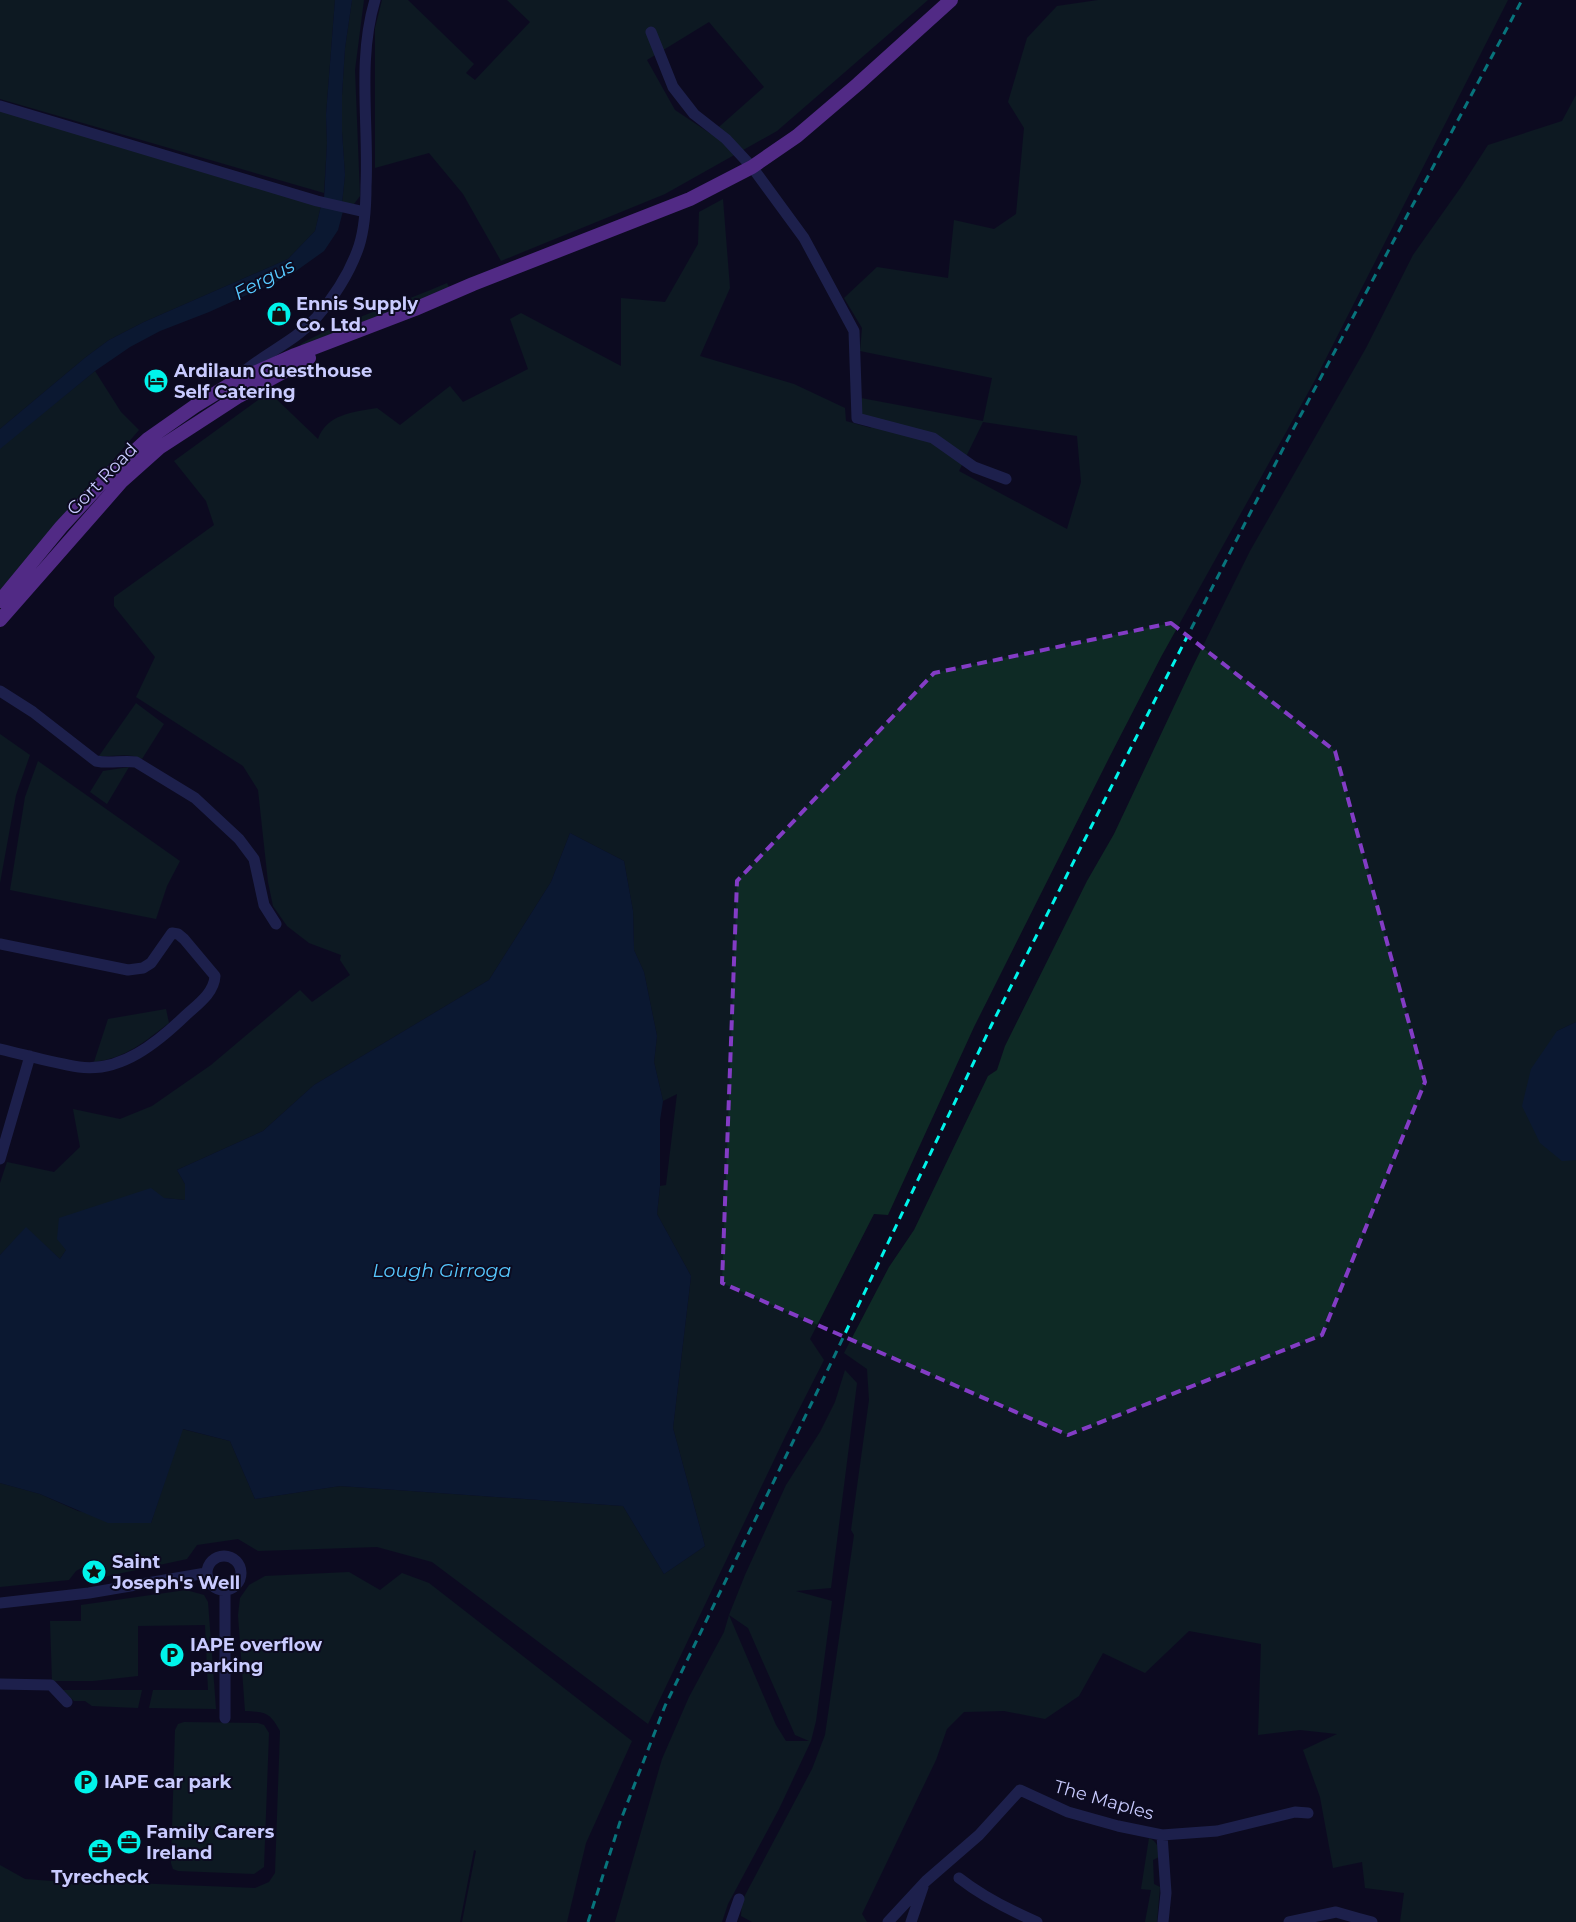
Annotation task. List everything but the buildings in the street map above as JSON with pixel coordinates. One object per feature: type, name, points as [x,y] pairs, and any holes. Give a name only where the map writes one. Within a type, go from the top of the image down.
[{"type":"main road","name":"Gort Road","points":[[0,620],[122,481],[159,448],[238,396],[294,353],[415,309],[473,284],[690,199],[752,167],[797,136],[951,0]]},
{"type":"main road","points":[[0,601],[61,528],[110,474],[148,439],[195,406],[234,382],[294,353]]},
{"type":"street","points":[[294,353],[316,318],[343,283],[359,246],[365,212],[367,162],[365,70],[368,37],[375,0]]},
{"type":"street","points":[[652,32],[674,87],[694,114],[726,139],[752,167],[804,238],[854,331],[857,418],[933,438],[974,467],[1006,479]]},
{"type":"street","points":[[0,106],[317,201],[365,212]]},
{"type":"street","points":[[0,691],[33,712],[96,761],[108,764],[127,761],[136,762],[195,798],[239,839],[254,859],[264,905],[276,924]]},
{"type":"street","points":[[0,944],[128,970],[143,968],[151,963],[172,933],[178,934],[184,939],[215,976],[215,985],[209,993],[174,1026],[149,1047],[123,1060],[100,1067],[80,1067],[0,1049]]},
{"type":"street","points":[[1,1155],[30,1056]]},
{"type":"street","points":[[219,1556],[229,1556],[236,1561],[241,1571],[240,1578],[235,1585],[225,1590],[216,1588],[211,1584],[206,1573],[210,1562],[219,1556]]},
{"type":"street","points":[[0,1603],[89,1593],[206,1573]]},
{"type":"street","points":[[224,1718],[225,1590]]},
{"type":"street","points":[[0,1684],[51,1685],[67,1702]]},
{"type":"street","name":"The Maples","points":[[888,1922],[926,1881],[979,1836],[1020,1790],[1068,1812],[1118,1826],[1162,1835],[1217,1831],[1295,1812],[1308,1813]]},
{"type":"street","name":"The Maples","points":[[1162,1835],[1166,1893],[1162,1922]]},
{"type":"street","points":[[959,1878],[976,1892],[1019,1915],[1037,1922]]},
{"type":"street","name":"The Maples","points":[[911,1922],[926,1881]]},
{"type":"street","points":[[731,1922],[739,1899]]},
{"type":"street","points":[[1289,1922],[1336,1912],[1356,1920],[1372,1922]]},
{"type":"highlighted area","points":[[1171,623],[1335,751],[1425,1082],[1322,1335],[1068,1435],[722,1283],[737,881],[934,673]]},
{"type":"green space","points":[[0,0],[335,0],[326,115],[327,143],[324,193],[0,99]]},
{"type":"green space","points":[[352,0],[364,0],[355,70],[360,196],[354,204],[342,203],[345,175],[342,95],[345,48]]},
{"type":"green space","points":[[382,0],[408,0],[474,64],[466,73],[475,80],[530,22],[507,0],[928,0],[777,131],[665,194],[501,261],[463,194],[429,153],[375,168],[375,28]],"holes":[[[709,22],[764,87],[711,134],[675,110],[647,60]]]},
{"type":"green space","points":[[1098,0],[1508,0],[1314,382],[1161,657],[1110,756],[974,1027],[888,1215],[874,1214],[810,1339],[824,1360],[786,1435],[648,1724],[432,1562],[377,1547],[258,1551],[238,1539],[197,1545],[187,1559],[99,1578],[89,1564],[76,1571],[69,1580],[0,1587],[0,1483],[40,1494],[78,1511],[151,1523],[182,1429],[230,1441],[255,1499],[340,1486],[623,1506],[664,1574],[705,1546],[673,1428],[691,1276],[657,1214],[660,1186],[666,1185],[677,1094],[663,1101],[654,1062],[657,1036],[644,972],[634,950],[633,911],[624,861],[570,833],[551,882],[489,980],[314,1085],[263,1131],[177,1170],[185,1184],[185,1200],[164,1198],[66,1250],[60,1259],[26,1228],[0,1255],[0,1183],[7,1162],[54,1172],[80,1147],[73,1109],[120,1119],[152,1106],[211,1065],[300,990],[312,1002],[350,975],[340,960],[341,955],[309,943],[287,926],[273,906],[268,882],[258,790],[243,766],[136,697],[155,657],[114,606],[114,597],[214,525],[206,501],[174,461],[269,392],[318,439],[322,431],[334,419],[368,409],[377,408],[400,425],[450,386],[463,402],[528,369],[510,319],[521,313],[621,366],[621,298],[665,302],[698,244],[699,212],[723,199],[730,288],[700,356],[794,384],[845,408],[846,421],[871,428],[862,414],[861,398],[983,421],[992,378],[860,351],[862,328],[844,298],[877,267],[948,278],[954,220],[994,229],[1016,214],[1024,128],[1008,102],[1027,38],[1057,6]],"holes":[[[983,422],[1077,436],[1081,482],[1067,529],[959,471]]]},
{"type":"green space","points":[[1576,95],[1576,1022],[1557,1031],[1562,1160],[1576,1160],[1576,1922],[1400,1922],[1404,1893],[1365,1888],[1362,1862],[1333,1868],[1320,1797],[1303,1750],[1337,1734],[1300,1730],[1258,1735],[1261,1644],[1189,1631],[1145,1673],[1103,1653],[1079,1696],[1045,1719],[1004,1711],[964,1712],[947,1729],[936,1760],[862,1914],[867,1922],[752,1922],[741,1916],[742,1901],[812,1769],[825,1735],[854,1535],[851,1530],[869,1400],[867,1369],[844,1353],[889,1267],[914,1230],[988,1076],[997,1070],[1005,1046],[1087,881],[1114,834],[1193,666],[1250,551],[1366,348],[1413,255],[1488,145],[1562,121]]},
{"type":"green space","points":[[0,111],[321,206],[315,231],[288,259],[144,322],[109,340],[0,429]]},
{"type":"green space","points":[[447,283],[450,289],[300,348],[301,344],[323,332]]},
{"type":"green space","points":[[95,371],[121,412],[139,430],[0,591],[0,448]]},
{"type":"green space","points":[[136,703],[164,724],[142,759],[126,755],[99,756]]},
{"type":"green space","points":[[0,734],[30,755],[16,795],[0,883]]},
{"type":"green space","points":[[38,761],[180,861],[167,886],[156,919],[10,890],[25,797]]},
{"type":"green space","points":[[129,767],[107,804],[90,792],[103,771]]},
{"type":"green space","points":[[166,1009],[169,1023],[151,1037],[116,1057],[94,1062],[108,1019]]},
{"type":"green space","points":[[845,1370],[857,1383],[831,1588],[796,1591],[832,1601],[816,1721],[811,1741],[779,1809],[728,1904],[722,1922],[615,1922],[662,1759],[689,1697],[724,1632],[729,1615],[745,1575],[786,1485],[820,1432],[835,1402]],"holes":[[[729,1615],[748,1628],[795,1735],[809,1741],[786,1741],[776,1725]]]},
{"type":"green space","points":[[349,1572],[380,1590],[402,1573],[429,1583],[632,1741],[586,1843],[567,1922],[462,1922],[476,1851],[474,1850],[460,1922],[0,1922],[0,1865],[25,1879],[66,1882],[75,1885],[83,1881],[255,1888],[269,1882],[275,1873],[280,1731],[273,1720],[266,1714],[245,1711],[238,1615],[240,1598],[249,1585],[265,1576]]},
{"type":"green space","points":[[186,1590],[204,1595],[208,1602],[216,1709],[149,1708],[153,1690],[208,1690],[205,1625],[138,1626],[138,1676],[93,1681],[52,1681],[50,1621],[81,1621],[81,1605]]},
{"type":"green space","points":[[63,1690],[142,1690],[138,1708],[92,1706],[85,1701],[74,1701]]},
{"type":"green space","points":[[184,1722],[258,1723],[264,1725],[269,1733],[264,1867],[254,1874],[178,1871],[173,1869],[171,1863],[175,1730],[178,1724]]},
{"type":"green space","points":[[1149,1838],[1157,1845],[1159,1857],[1153,1860],[1154,1884],[1160,1887],[1157,1922],[1145,1922],[1151,1890],[1141,1889]]},
{"type":"water","points":[[335,0],[352,0],[345,48],[342,95],[345,175],[342,203],[324,200],[327,143],[326,115]]},
{"type":"water","name":"Fergus","points":[[321,206],[343,211],[338,230],[324,251],[289,276],[209,312],[160,331],[130,347],[95,371],[0,449],[0,429],[109,340],[144,322],[288,259],[315,231]]},
{"type":"water","name":"Lough Girroga","points":[[570,833],[624,861],[633,911],[634,950],[644,972],[657,1036],[654,1062],[663,1101],[660,1120],[660,1186],[657,1214],[691,1276],[673,1428],[705,1546],[664,1574],[623,1506],[340,1486],[255,1499],[230,1441],[183,1429],[151,1523],[108,1523],[40,1494],[0,1483],[0,1255],[26,1227],[60,1259],[66,1250],[57,1239],[59,1218],[151,1188],[164,1198],[185,1200],[185,1184],[177,1170],[263,1131],[314,1085],[489,980],[551,882]]},
{"type":"water","points":[[1576,1022],[1576,1160],[1562,1161],[1540,1143],[1522,1106],[1531,1069],[1557,1031]]},
{"type":"railway","points":[[588,1922],[620,1822],[665,1706],[991,1026],[1288,439],[1522,0]]},
{"type":"place","name":"Ennis Supply Co. Ltd.","points":[[279,314]]},
{"type":"place","name":"Ardilaun Guesthouse Self Catering","points":[[156,381]]},
{"type":"place","name":"Saint Joseph's Well","points":[[94,1572]]},
{"type":"place","name":"IAPE overflow parking","points":[[172,1655]]},
{"type":"place","name":"IAPE car park","points":[[86,1782]]},
{"type":"place","name":"Family Carers Ireland","points":[[129,1842]]},
{"type":"place","name":"Tyrecheck","points":[[100,1851]]}]
